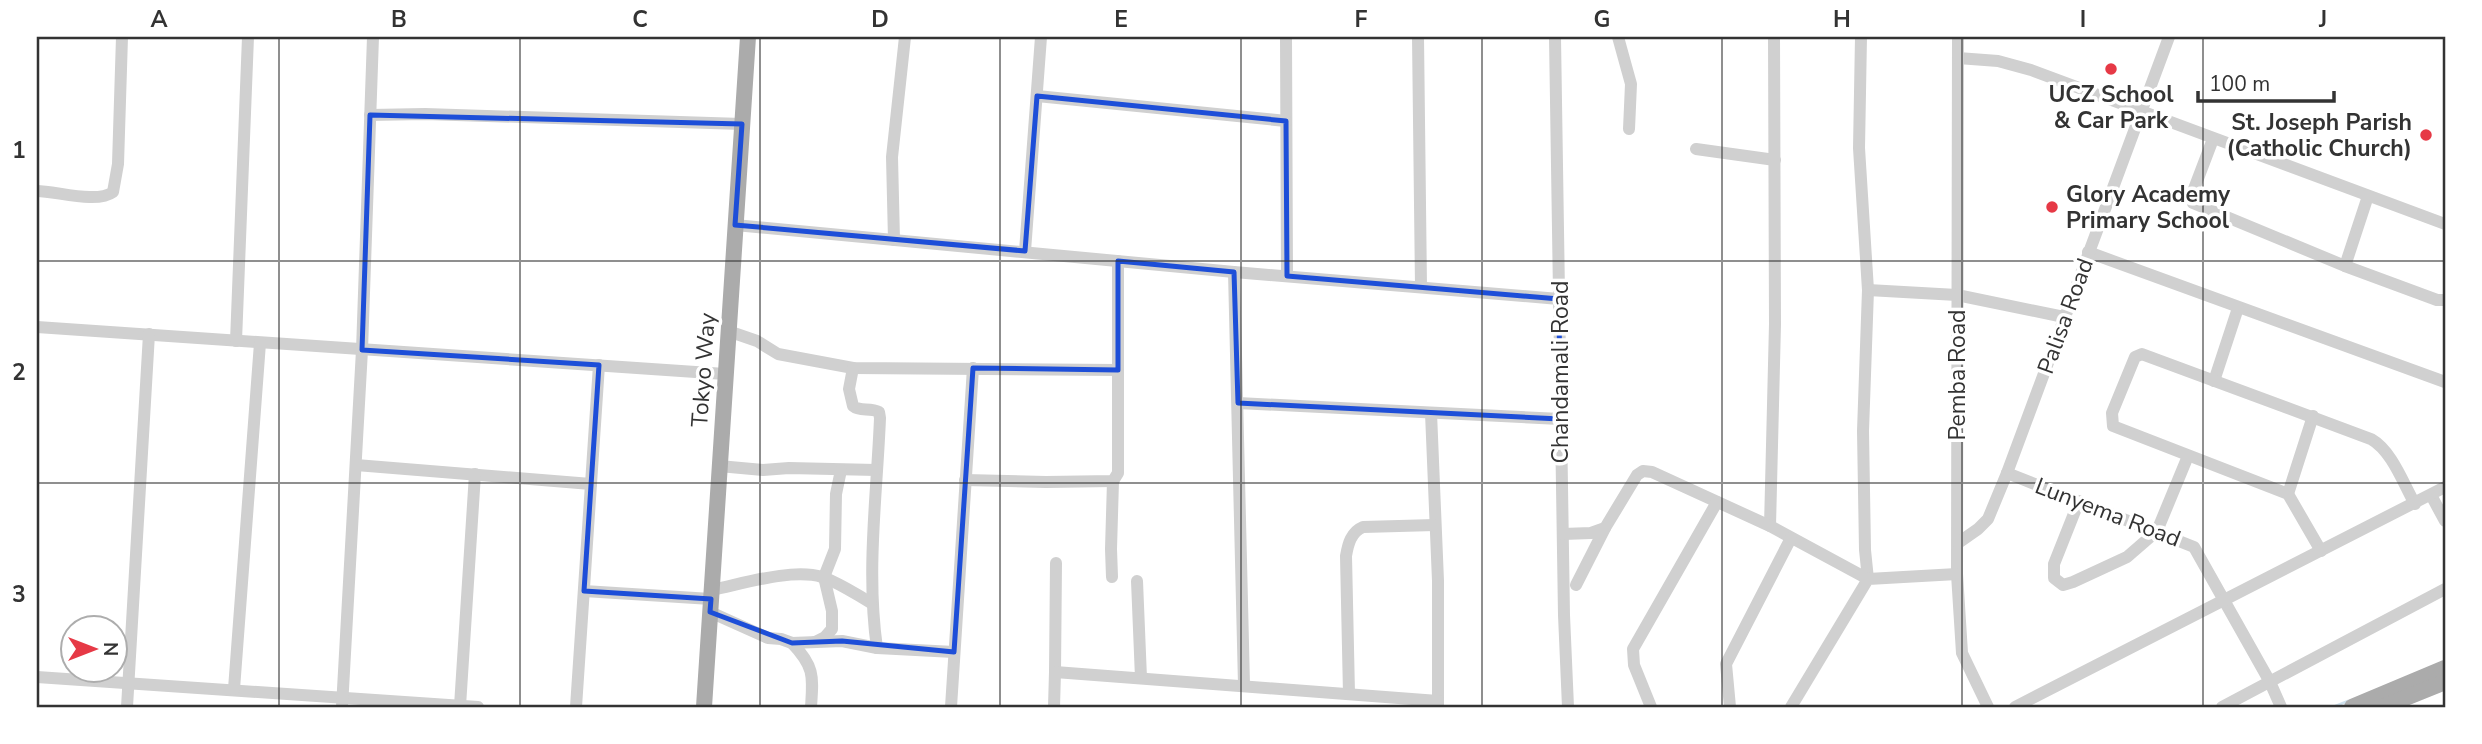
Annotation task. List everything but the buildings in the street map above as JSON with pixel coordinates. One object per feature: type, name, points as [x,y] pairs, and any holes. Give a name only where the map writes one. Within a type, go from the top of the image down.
[{"type":"main road","name":"Tokyo Way","points":[[704,707],[747,37]]},
{"type":"main road","points":[[2352,707],[2445,673]]},
{"type":"main road","points":[[2383,707],[2445,673]]},
{"type":"street","points":[[37,191],[74,196],[108,196],[113,192],[118,164],[122,37]]},
{"type":"street","points":[[236,341],[248,37]]},
{"type":"street","points":[[343,703],[362,349],[373,37]]},
{"type":"street","points":[[894,240],[892,157],[905,37]]},
{"type":"street","points":[[1025,251],[1041,37]]},
{"type":"street","points":[[1286,37],[1287,276]]},
{"type":"street","points":[[1418,37],[1421,287]]},
{"type":"street","name":"Chandamali Road","points":[[1555,37],[1560,419],[1568,707]]},
{"type":"street","points":[[1618,37],[1631,84],[1629,129]]},
{"type":"street","points":[[1770,526],[1775,324],[1774,37]]},
{"type":"street","points":[[1791,707],[1868,579],[1863,431],[1868,290],[1859,148],[1861,37]]},
{"type":"street","name":"Pemba Road","points":[[1958,37],[1957,574],[1962,653],[1988,707]]},
{"type":"street","name":"Palisa Road","points":[[1958,543],[1988,519],[2169,37]]},
{"type":"street","points":[[1958,58],[2015,64],[2445,224]]},
{"type":"street","points":[[1037,96],[1286,121]]},
{"type":"street","points":[[370,115],[742,124]]},
{"type":"street","points":[[2213,139],[2194,189],[2193,203],[2345,266],[2437,300],[2445,300]]},
{"type":"street","points":[[1696,149],[1775,160]]},
{"type":"street","points":[[2345,266],[2368,196]]},
{"type":"street","points":[[735,225],[1234,272],[1559,299]]},
{"type":"street","points":[[2088,252],[2445,382]]},
{"type":"street","points":[[1112,577],[1113,481],[1118,473],[1118,261]]},
{"type":"street","points":[[1234,272],[1244,685]]},
{"type":"street","points":[[1868,290],[1957,295],[2064,317]]},
{"type":"street","points":[[2214,381],[2238,308]]},
{"type":"street","points":[[37,327],[725,374]]},
{"type":"street","points":[[728,331],[757,341],[778,354],[853,368],[1118,370]]},
{"type":"street","points":[[130,651],[149,334]]},
{"type":"street","points":[[234,689],[260,343]]},
{"type":"street","points":[[2321,551],[2288,494],[2118,430],[2112,422],[2112,413],[2133,361],[2138,355],[2361,434],[2379,444],[2415,504]]},
{"type":"street","points":[[576,707],[599,365]]},
{"type":"street","points":[[853,368],[849,388],[853,406],[860,410],[878,412],[879,450],[871,603],[877,648]]},
{"type":"street","points":[[951,707],[973,368]]},
{"type":"street","points":[[1238,403],[1560,419]]},
{"type":"street","points":[[1055,672],[1244,685],[1438,704],[1431,413]]},
{"type":"street","points":[[2288,494],[2314,416]]},
{"type":"street","points":[[2079,501],[2053,569],[2054,578],[2063,584],[2127,557],[2157,531],[2188,456]]},
{"type":"street","points":[[356,465],[591,484]]},
{"type":"street","points":[[719,466],[763,470],[876,470]]},
{"type":"street","points":[[813,643],[832,629],[832,611],[824,577],[835,549],[836,494],[841,470]]},
{"type":"street","points":[[1576,585],[1605,528],[1637,475],[1643,471],[1652,472],[1770,526],[1868,579],[1957,574]]},
{"type":"street","name":"Lunyema Road","points":[[2007,473],[2191,544],[2198,551],[2281,707]]},
{"type":"street","points":[[460,706],[475,474]]},
{"type":"street","points":[[965,480],[1113,481]]},
{"type":"street","points":[[2015,707],[2445,487]]},
{"type":"street","points":[[2431,495],[2445,521]]},
{"type":"street","points":[[1651,707],[1634,665],[1633,649],[1717,502]]},
{"type":"street","points":[[1349,694],[1346,556],[1351,538],[1363,527],[1435,525]]},
{"type":"street","points":[[1563,534],[1591,533],[1605,528]]},
{"type":"street","points":[[1730,707],[1726,664],[1791,538]]},
{"type":"street","points":[[1054,707],[1056,563]]},
{"type":"street","points":[[584,591],[711,600],[777,578],[807,575],[824,577],[871,603]]},
{"type":"street","points":[[1138,581],[1141,678]]},
{"type":"street","points":[[2222,707],[2445,589]]},
{"type":"street","points":[[711,600],[768,638],[792,643],[842,641],[877,648],[954,652]]},
{"type":"street","points":[[792,643],[802,653],[814,678],[811,707]]},
{"type":"street","points":[[37,677],[60,679]]},
{"type":"street","points":[[127,707],[128,684],[234,689],[343,703],[478,707]]},
{"type":"highlighted area","points":[[1037,96],[1286,121],[1287,276],[1559,299],[1560,419],[1238,403],[1234,272],[1118,261],[1118,370],[973,368],[954,652],[842,641],[792,643],[710,612],[711,599],[584,591],[599,365],[362,350],[370,115],[742,124],[735,225],[1025,251]]},
{"type":"waterway","points":[[2333,707],[2348,701]]},
{"type":"place","name":"UCZ School & Car Park","points":[[2111,69]]},
{"type":"place","name":"St. Joseph Parish (Catholic Church)","points":[[2426,135]]},
{"type":"place","name":"Glory Academy Primary School","points":[[2052,207]]}]
